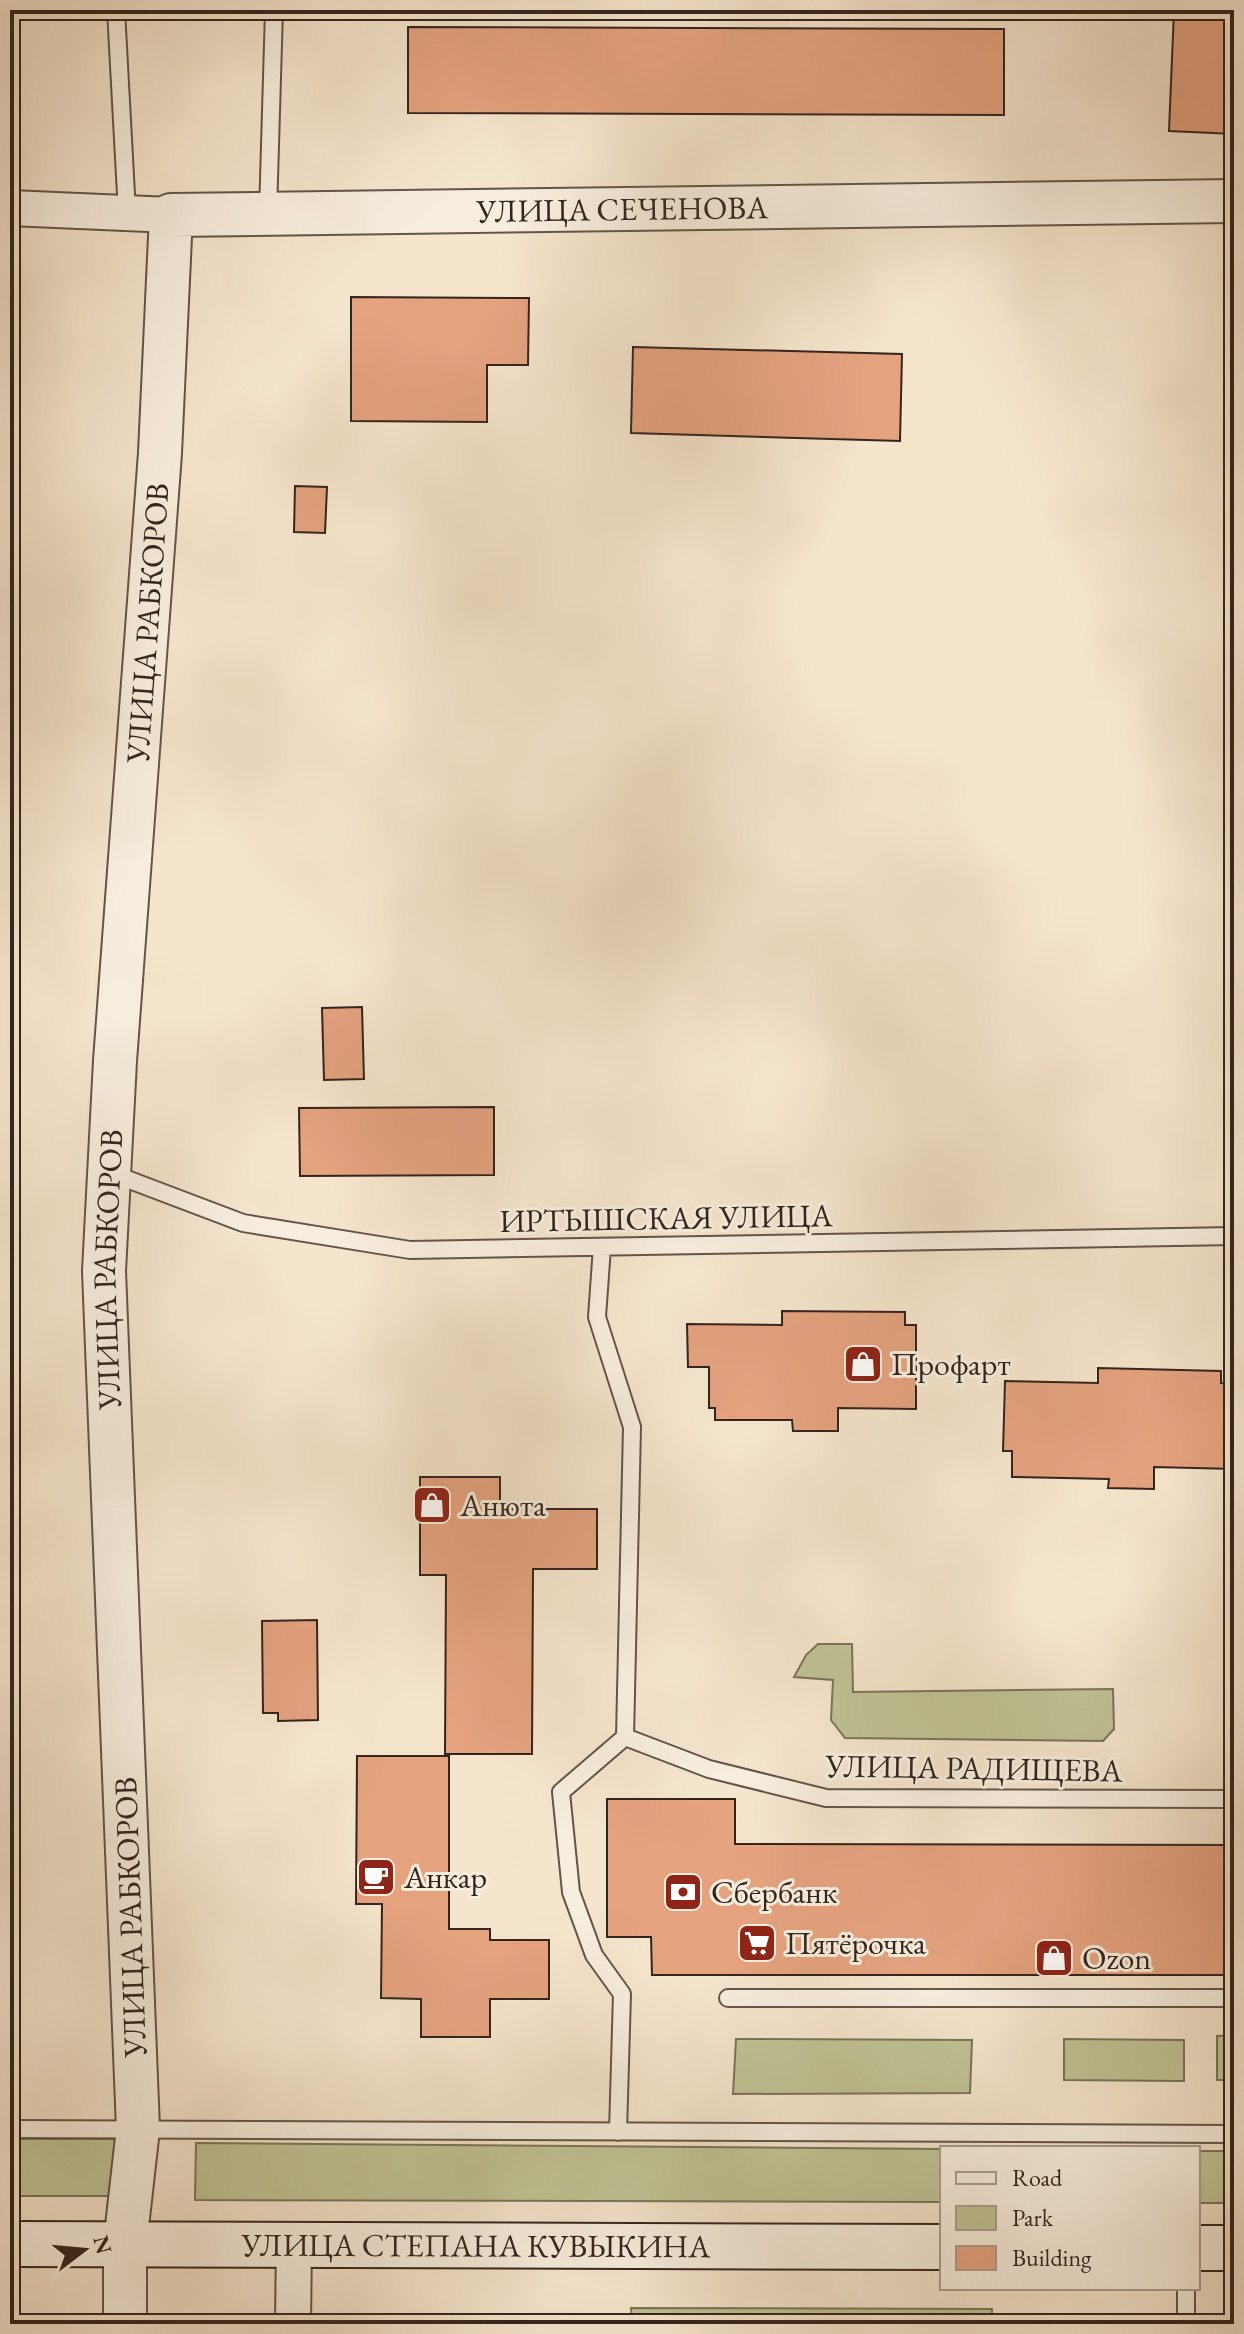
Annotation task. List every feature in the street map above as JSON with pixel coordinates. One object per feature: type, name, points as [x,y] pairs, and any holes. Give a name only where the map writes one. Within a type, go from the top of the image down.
[{"type":"main road","name":"УЛИЦА СТЕПАНА КУВЫКИНА","points":[[10,2244],[940,2247]]},
{"type":"main road","points":[[1200,2248],[1234,2248]]},
{"type":"street","name":"УЛИЦА СЕЧЕНОВА","points":[[10,208],[171,215],[268,215],[1234,201]]},
{"type":"street","name":"УЛИЦА РАБКОРОВ","points":[[125,2324],[125,2244],[138,2129],[104,1271],[115,1061],[160,453],[171,215]]},
{"type":"street","points":[[293,2324],[294,2244]]},
{"type":"lane","points":[[116,10],[127,213]]},
{"type":"lane","points":[[268,215],[274,10]]},
{"type":"lane","name":"ИРТЫШСКАЯ УЛИЦА","points":[[110,1172],[243,1223],[410,1250],[1234,1236]]},
{"type":"lane","points":[[602,1247],[597,1317],[632,1427],[625,1737],[561,1792],[571,1892],[594,1955],[622,1994],[618,2132]]},
{"type":"lane","name":"УЛИЦА РАДИЩЕВА","points":[[625,1737],[709,1769],[826,1798],[1234,1799]]},
{"type":"lane","points":[[728,1998],[1234,1998]]},
{"type":"lane","points":[[10,2129],[1234,2134]]},
{"type":"lane","points":[[1186,2290],[1186,2324]]},
{"type":"green space","points":[[818,1644],[852,1644],[853,1692],[1113,1689],[1114,1729],[1103,1741],[845,1738],[831,1720],[833,1680],[794,1677],[806,1655]]},
{"type":"green space","points":[[1234,2035],[1234,2080],[1217,2080],[1217,2036]]},
{"type":"green space","points":[[736,2039],[972,2040],[970,2093],[733,2094]]},
{"type":"green space","points":[[1064,2039],[1184,2040],[1184,2081],[1064,2080]]},
{"type":"green space","points":[[10,2139],[119,2139],[119,2196],[10,2196]]},
{"type":"green space","points":[[196,2143],[940,2149],[940,2202],[195,2200]]},
{"type":"green space","points":[[1200,2151],[1234,2151],[1234,2203],[1200,2203]]},
{"type":"green space","points":[[631,2308],[992,2309],[992,2324],[632,2324]]},
{"type":"building","points":[[1174,10],[1234,10],[1234,134],[1169,131]]},
{"type":"building","points":[[408,27],[1004,29],[1004,115],[408,113]]},
{"type":"building","points":[[351,297],[529,298],[528,365],[487,365],[487,422],[351,421]]},
{"type":"building","points":[[633,347],[902,354],[900,441],[631,433]]},
{"type":"building","points":[[295,486],[327,487],[325,533],[294,532]]},
{"type":"building","points":[[362,1007],[364,1079],[324,1080],[322,1008]]},
{"type":"building","points":[[494,1107],[494,1175],[300,1176],[299,1108]]},
{"type":"building","points":[[782,1311],[905,1312],[905,1325],[916,1325],[916,1409],[838,1408],[838,1431],[793,1431],[792,1420],[715,1420],[715,1408],[709,1408],[709,1367],[688,1367],[687,1324],[782,1325]]},
{"type":"building","points":[[1098,1368],[1221,1371],[1221,1383],[1234,1384],[1234,1469],[1154,1467],[1154,1489],[1108,1488],[1109,1479],[1012,1477],[1012,1451],[1003,1451],[1005,1381],[1098,1383]]},
{"type":"building","points":[[420,1477],[500,1477],[500,1509],[597,1509],[597,1569],[533,1569],[532,1754],[445,1754],[446,1575],[420,1575]]},
{"type":"building","points":[[317,1620],[318,1720],[278,1721],[278,1713],[263,1713],[262,1621]]},
{"type":"building","points":[[357,1756],[449,1756],[449,1929],[490,1929],[490,1940],[549,1940],[549,1999],[490,1999],[490,2037],[421,2037],[421,1999],[381,1998],[382,1904],[356,1904]]},
{"type":"building","points":[[607,1799],[735,1799],[735,1844],[1234,1845],[1234,1975],[652,1975],[651,1937],[607,1937]]},
{"type":"place","name":"Профарт","points":[[863,1364]]},
{"type":"place","name":"Анюта","points":[[432,1505]]},
{"type":"place","name":"Анкар","points":[[376,1877]]},
{"type":"place","name":"Сбербанк","points":[[683,1892]]},
{"type":"place","name":"Пятёрочка","points":[[757,1943]]},
{"type":"place","name":"Ozon","points":[[1054,1958]]}]
